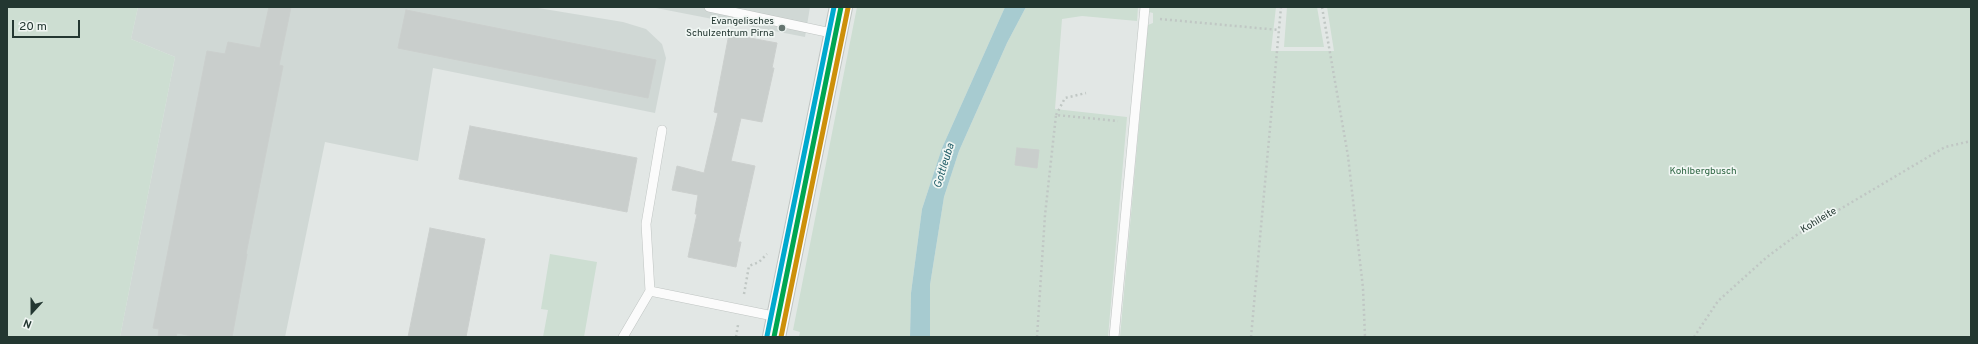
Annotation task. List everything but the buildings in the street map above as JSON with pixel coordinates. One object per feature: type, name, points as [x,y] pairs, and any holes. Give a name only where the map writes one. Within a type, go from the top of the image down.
[{"type":"main road","points":[[776,327],[842,7]]},
{"type":"lane","points":[[709,7],[836,34]]},
{"type":"lane","points":[[1114,337],[1145,7]]},
{"type":"lane","points":[[623,337],[650,291],[646,224],[662,130]]},
{"type":"lane","points":[[650,291],[741,310],[776,327]]},
{"type":"path","points":[[1251,337],[1281,7]]},
{"type":"path","points":[[1322,7],[1348,156],[1363,288],[1365,337]]},
{"type":"path","points":[[1144,18],[1279,30]]},
{"type":"path","points":[[1036,337],[1045,215],[1056,115],[1065,98],[1086,93]]},
{"type":"path","points":[[1056,115],[1134,123]]},
{"type":"path","name":"Kohlleite","points":[[1694,337],[1718,301],[1767,257],[1798,234],[1945,147],[1971,141]]},
{"type":"path","points":[[736,337],[749,266],[759,262],[766,255],[768,249]]},
{"type":"shaded area","points":[[138,7],[532,7],[623,22],[646,29],[662,44],[666,58],[655,113],[433,68],[418,161],[325,142],[285,337],[120,337],[175,57],[131,39]]},
{"type":"shaded area","name":"Evangelisches Schulzentrum Pirna","points":[[651,7],[810,7],[805,37]]},
{"type":"green space","points":[[7,7],[138,7],[131,39],[175,57],[120,337],[7,337]]},
{"type":"green space","points":[[857,7],[1005,7],[942,148],[922,209],[911,293],[910,337],[799,337],[800,332],[793,330]]},
{"type":"green space","points":[[1026,7],[1138,7],[1137,21],[1082,16],[1062,19],[1055,109],[1127,117],[1108,337],[930,337],[930,285],[944,197],[959,151],[1007,43]]},
{"type":"green space","name":"Kohlbergbusch","points":[[1150,7],[1276,7],[1271,51],[1334,51],[1327,7],[1971,7],[1971,337],[1120,337],[1148,25],[1153,23],[1153,13],[1149,12]]},
{"type":"green space","points":[[1287,7],[1317,7],[1324,47],[1284,47]]},
{"type":"green space","points":[[550,254],[597,262],[584,337],[543,337],[548,310],[541,309]]},
{"type":"water","name":"Gottleuba","points":[[1005,7],[1026,7],[1007,43],[959,151],[944,197],[930,285],[930,337],[910,337],[911,293],[922,209],[942,148]]},
{"type":"transit line","name":"N","points":[[767,336],[834,7]]},
{"type":"transit line","points":[[774,337],[841,7]]},
{"type":"transit line","points":[[781,337],[848,8]]},
{"type":"place","name":"Evangelisches Schulzentrum Pirna","points":[[782,28]]}]
